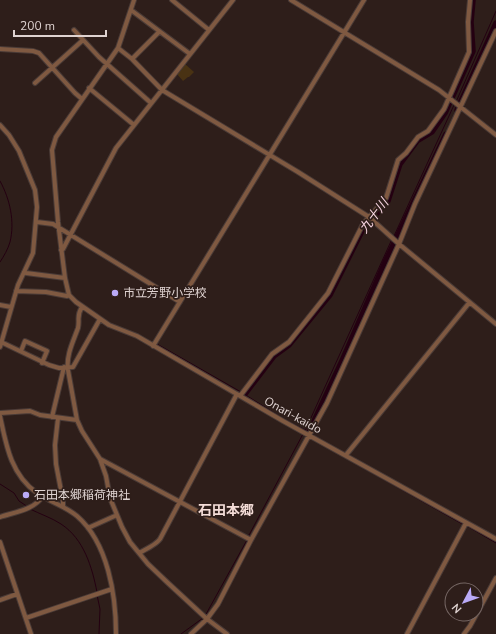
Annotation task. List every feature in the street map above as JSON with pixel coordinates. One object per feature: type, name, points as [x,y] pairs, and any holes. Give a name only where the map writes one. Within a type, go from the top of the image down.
[{"type":"street","points":[[16,291],[46,292],[67,296],[70,295],[60,250],[52,150],[56,137],[118,48],[134,0]]},
{"type":"street","points":[[172,0],[209,30]]},
{"type":"street","points":[[60,250],[63,249],[71,235],[114,152],[233,0]]},
{"type":"street","points":[[292,0],[439,90],[496,135]]},
{"type":"street","points":[[153,346],[364,0]]},
{"type":"street","points":[[139,553],[157,543],[239,395],[272,354],[289,342],[328,293],[362,224],[386,198],[398,160],[406,153],[418,137],[428,131],[444,109],[469,52],[468,22],[470,0]]},
{"type":"street","points":[[131,10],[190,54]]},
{"type":"street","points":[[74,30],[108,64],[151,103]]},
{"type":"street","points":[[191,634],[207,619],[218,604],[292,462],[310,435],[337,381],[416,204],[496,31]]},
{"type":"street","points":[[132,59],[159,32]]},
{"type":"street","points":[[35,83],[83,40]]},
{"type":"street","points":[[118,48],[132,59],[162,90],[369,217],[469,303],[496,324]]},
{"type":"street","points":[[0,50],[35,51],[39,53],[75,94],[82,99]]},
{"type":"street","points":[[89,88],[134,125]]},
{"type":"street","points":[[0,126],[15,143],[35,190],[37,222],[33,253],[16,291],[1,345],[21,351],[42,363],[59,368],[73,367],[100,319]]},
{"type":"street","points":[[37,222],[49,223],[58,227],[180,302]]},
{"type":"street","points":[[24,272],[65,278]]},
{"type":"street","name":"Onari-kaido","points":[[70,295],[82,307],[109,325],[137,336],[466,525],[496,539]]},
{"type":"street","points":[[346,455],[469,303]]},
{"type":"street","points":[[0,305],[11,307]]},
{"type":"street","points":[[52,417],[71,346],[78,326],[78,315],[82,307]]},
{"type":"street","points":[[21,351],[25,342],[47,351],[42,363]]},
{"type":"street","points":[[66,367],[77,420],[84,436],[100,459],[106,476],[110,498],[116,515],[127,536],[139,553],[168,583],[207,619],[227,634]]},
{"type":"street","points":[[77,420],[40,415],[30,411],[0,414],[8,453],[13,465],[29,486],[43,496],[78,516],[88,528],[106,560],[115,609],[116,634]]},
{"type":"street","points":[[58,418],[55,459],[63,507]]},
{"type":"street","points":[[100,459],[251,540]]},
{"type":"street","points":[[0,517],[26,510],[37,504],[43,496]]},
{"type":"street","points":[[88,528],[116,515]]},
{"type":"street","points":[[407,634],[466,525]]},
{"type":"street","points":[[0,542],[31,634]]},
{"type":"street","points":[[464,634],[470,626],[496,578]]},
{"type":"street","points":[[26,618],[112,589]]},
{"type":"street","points":[[0,600],[17,594]]},
{"type":"shaded area","points":[[185,64],[194,72],[183,81],[177,74]]},
{"type":"waterway","name":"九十川","points":[[245,394],[274,356],[289,345],[330,295],[363,229],[388,201],[400,164],[417,141],[432,132],[445,113],[473,51],[471,22],[473,0]]},
{"type":"waterway","points":[[456,102],[496,11]]},
{"type":"waterway","points":[[457,110],[496,23]]},
{"type":"waterway","points":[[394,236],[454,105]]},
{"type":"waterway","points":[[309,432],[385,262],[446,134]]},
{"type":"waterway","points":[[0,181],[9,203],[12,219],[9,245],[0,262]]},
{"type":"waterway","points":[[305,431],[392,239]]},
{"type":"waterway","points":[[157,344],[241,392]]},
{"type":"waterway","points":[[244,394],[284,419],[305,430]]},
{"type":"waterway","points":[[248,537],[303,434]]},
{"type":"waterway","points":[[314,440],[464,525]]},
{"type":"waterway","points":[[0,484],[14,493],[19,501],[28,507]]},
{"type":"waterway","points":[[30,509],[61,524],[76,537],[86,554],[97,592]]},
{"type":"waterway","points":[[467,526],[496,543]]},
{"type":"waterway","points":[[205,616],[247,540]]},
{"type":"waterway","points":[[97,595],[100,609],[99,634]]},
{"type":"waterway","points":[[181,634],[203,618]]},
{"type":"place","name":"市立芳野小学校","points":[[115,293]]},
{"type":"place","name":"石田本郷稲荷神社","points":[[26,495]]},
{"type":"district","name":"石田本郷","points":[[226,510]]}]
